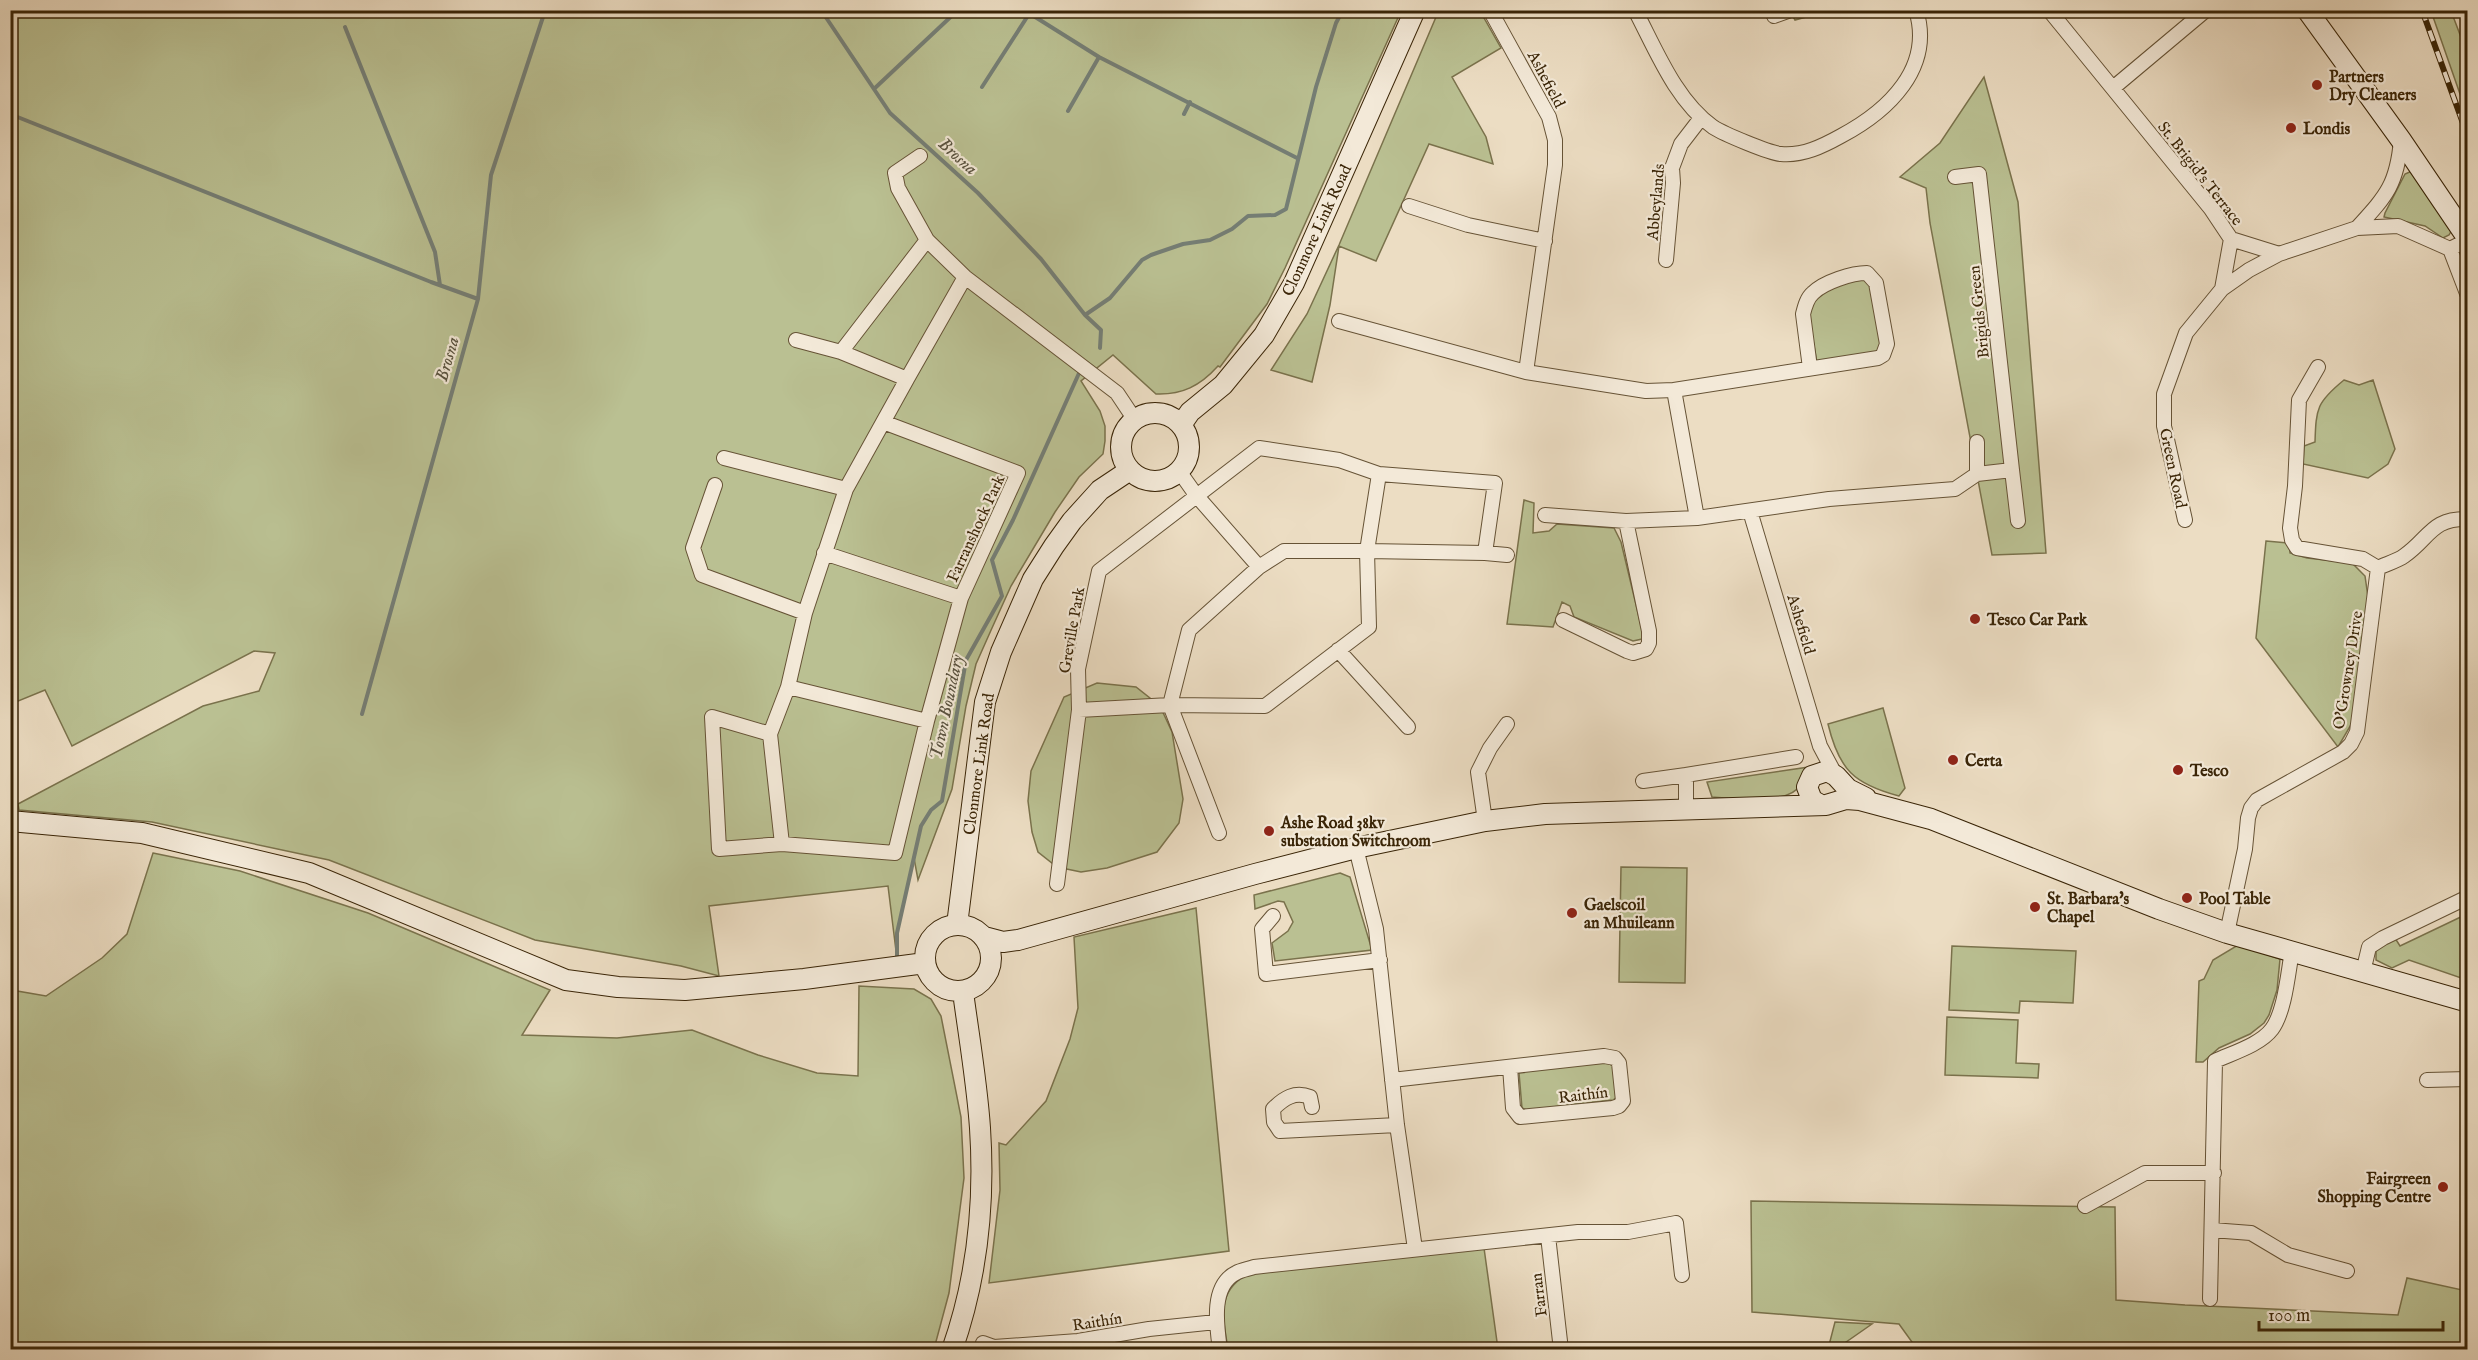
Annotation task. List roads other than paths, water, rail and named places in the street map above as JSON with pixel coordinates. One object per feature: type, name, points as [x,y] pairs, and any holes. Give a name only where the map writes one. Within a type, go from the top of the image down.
[{"type":"main road","name":"Clonmore Link Road","points":[[1181,425],[1190,412],[1223,385],[1264,335],[1294,283],[1415,10]]},
{"type":"main road","points":[[2307,10],[2401,140],[2467,239]]},
{"type":"main road","points":[[1164,414],[1181,425],[1189,443],[1183,477],[1160,481],[1149,480],[1130,470],[1121,449],[1122,438],[1127,428],[1135,420],[1144,415],[1164,414]]},
{"type":"main road","name":"Clonmore Link Road","points":[[957,925],[985,702],[1001,652],[1033,579],[1054,546],[1072,521],[1100,490],[1130,470]]},
{"type":"main road","points":[[1759,806],[1810,781],[1821,771],[1838,778],[1855,793],[1874,802]]},
{"type":"main road","points":[[1826,804],[1840,794],[1838,778]]},
{"type":"main road","points":[[1810,781],[1809,796],[1826,804]]},
{"type":"main road","points":[[984,937],[1003,942],[1018,940],[1189,891],[1356,848],[1485,821],[1528,815],[1826,804],[1853,799],[1874,802],[1931,819],[2148,905],[2227,933],[2468,1002]]},
{"type":"main road","points":[[10,821],[142,833],[309,873],[566,980],[618,987],[685,990],[804,979],[925,963]]},
{"type":"main road","points":[[990,967],[991,951],[984,937],[976,930],[957,925],[948,926],[932,937],[927,945],[925,963],[928,973],[942,988],[963,992],[981,983],[1004,948],[1018,940]]},
{"type":"main road","points":[[952,1350],[961,1323],[975,1263],[981,1192],[980,1128],[963,992]]},
{"type":"street","name":"Ashefield","points":[[1490,10],[1549,117],[1555,140],[1555,165],[1526,372]]},
{"type":"street","points":[[1635,10],[1676,87],[1701,118],[1713,127],[1780,154],[1808,152],[1861,125],[1880,111],[1907,80],[1921,43],[1916,10]]},
{"type":"street","points":[[1772,10],[1774,16],[1788,11]]},
{"type":"street","name":"St. Brigid's Terrace","points":[[2049,10],[2211,209],[2231,239],[2279,254]]},
{"type":"street","points":[[2113,88],[2206,10]]},
{"type":"street","name":"Abbeylands","points":[[1666,260],[1673,183],[1672,168],[1681,144],[1701,118]]},
{"type":"street","name":"Green Road","points":[[2357,228],[2388,194],[2399,167],[2401,140]]},
{"type":"street","points":[[920,156],[895,173],[898,188],[927,240],[964,277],[1117,393],[1135,420]]},
{"type":"street","name":"Brigids Green","points":[[1954,177],[1979,174],[2012,470]]},
{"type":"street","points":[[1409,206],[1468,225],[1545,241]]},
{"type":"street","name":"Green Road","points":[[2185,520],[2164,426],[2164,394],[2186,333],[2222,289],[2249,270],[2279,254],[2357,228],[2398,225],[2450,249]]},
{"type":"street","name":"Green Road","points":[[2222,289],[2231,239]]},
{"type":"street","points":[[2467,239],[2450,249],[2468,296]]},
{"type":"street","points":[[841,352],[927,240]]},
{"type":"street","points":[[1340,321],[1526,372],[1646,391],[1674,390],[1810,368],[1873,361],[1883,355],[1887,344],[1876,283],[1867,273],[1860,273],[1820,287],[1805,305],[1803,314],[1810,368]]},
{"type":"street","points":[[782,844],[770,734],[788,687],[805,613],[846,489],[964,277]]},
{"type":"street","points":[[796,340],[841,352],[907,379]]},
{"type":"street","points":[[2318,368],[2299,400],[2295,486],[2290,528],[2292,540],[2297,548],[2363,559],[2378,568],[2404,556],[2436,526],[2450,519],[2468,519]]},
{"type":"street","points":[[1674,390],[1698,518]]},
{"type":"street","name":"Farranshock Park","points":[[770,734],[712,717],[719,849],[782,844],[895,853],[927,721],[961,598],[1018,473],[883,422]]},
{"type":"street","points":[[1977,442],[1977,474]]},
{"type":"street","name":"Greville Park","points":[[1057,884],[1079,710],[1078,669],[1099,572],[1196,495],[1259,448],[1339,460],[1379,474],[1495,483],[1485,553]]},
{"type":"street","points":[[724,458],[846,489]]},
{"type":"street","points":[[1545,515],[1626,521],[1698,518],[1829,499],[1955,489],[1977,474],[2012,470],[2018,521]]},
{"type":"street","points":[[1079,710],[1170,705],[1265,706],[1369,627],[1367,551],[1379,474]]},
{"type":"street","points":[[1183,477],[1258,567]]},
{"type":"street","points":[[715,485],[693,548],[702,575],[805,613]]},
{"type":"street","name":"Ashefield","points":[[1750,511],[1820,746],[1838,778]]},
{"type":"street","points":[[1563,620],[1627,651],[1634,653],[1646,649],[1649,644],[1649,631],[1628,541],[1626,521]]},
{"type":"street","points":[[1219,833],[1170,705],[1189,630],[1258,567],[1284,551],[1507,555]]},
{"type":"street","name":"Farranshock Park","points":[[824,554],[961,598]]},
{"type":"street","name":"O'Growney Drive","points":[[2227,933],[2245,849],[2251,808],[2258,800],[2343,752],[2357,732],[2378,568]]},
{"type":"street","points":[[1338,650],[1408,727]]},
{"type":"street","points":[[788,687],[927,721]]},
{"type":"street","points":[[1485,821],[1478,772],[1490,748],[1507,724]]},
{"type":"street","points":[[1810,781],[1820,746]]},
{"type":"street","points":[[1643,781],[1796,757]]},
{"type":"street","points":[[1686,775],[1686,810]]},
{"type":"street","points":[[1356,848],[1376,929],[1397,1125],[1415,1249]]},
{"type":"street","points":[[2363,972],[2369,947],[2468,897]]},
{"type":"street","points":[[1273,916],[1262,929],[1266,974],[1380,960]]},
{"type":"street","points":[[2210,1299],[2215,1061],[2259,1040],[2272,1029],[2281,1008],[2292,951]]},
{"type":"street","name":"Raithín","points":[[1392,1080],[1604,1056],[1615,1058],[1619,1063],[1623,1101],[1612,1108],[1520,1117],[1514,1108],[1510,1067]]},
{"type":"street","points":[[2427,1080],[2468,1079]]},
{"type":"street","points":[[1312,1107],[1310,1097],[1301,1094],[1287,1097],[1273,1109],[1274,1122],[1280,1131],[1397,1125]]},
{"type":"street","points":[[2085,1206],[2145,1173],[2214,1173]]},
{"type":"street","points":[[1220,1350],[1216,1322],[1219,1293],[1234,1274],[1254,1267],[1578,1232],[1628,1232],[1676,1223],[1682,1275]]},
{"type":"street","points":[[2212,1230],[2252,1233],[2288,1255],[2347,1271]]},
{"type":"street","name":"Farran","points":[[1548,1236],[1561,1350]]},
{"type":"street","name":"Raithín","points":[[983,1342],[994,1347],[1078,1341],[1149,1329],[1216,1322]]},
{"type":"waterway","name":"Brosna","points":[[362,714],[478,299],[491,175],[543,17],[548,10]]},
{"type":"waterway","name":"Brosna","points":[[821,10],[890,113],[978,193],[1041,259],[1085,315],[1101,330],[1100,348]]},
{"type":"waterway","points":[[875,88],[958,10]]},
{"type":"waterway","points":[[1024,10],[1099,57],[1297,158]]},
{"type":"waterway","points":[[1085,315],[1110,298],[1142,260],[1151,255],[1183,244],[1210,240],[1232,229],[1248,216],[1275,215],[1286,209],[1316,87],[1336,23],[1343,10]]},
{"type":"waterway","points":[[982,87],[1029,14]]},
{"type":"waterway","points":[[345,27],[435,252],[440,285]]},
{"type":"waterway","points":[[1068,111],[1099,57]]},
{"type":"waterway","points":[[1184,114],[1190,102]]},
{"type":"waterway","points":[[10,114],[478,299]]},
{"type":"waterway","points":[[10,134],[16,116]]},
{"type":"waterway","name":"Town Boundary","points":[[897,959],[897,933],[921,826],[931,810],[942,801],[966,660],[1002,596],[992,560],[1013,520],[1080,371]]},
{"type":"railway","points":[[2422,10],[2468,137]]},
{"type":"place","name":"Partners Dry Cleaners","points":[[2317,85]]},
{"type":"place","name":"Londis","points":[[2291,128]]},
{"type":"place","name":"Tesco Car Park","points":[[1975,619]]},
{"type":"place","name":"Certa","points":[[1953,760]]},
{"type":"place","name":"Tesco","points":[[2178,770]]},
{"type":"place","name":"Ashe Road 38kv substation Switchroom","points":[[1269,831]]},
{"type":"place","name":"Pool Table","points":[[2187,898]]},
{"type":"place","name":"St. Barbara's Chapel","points":[[2035,907]]},
{"type":"place","name":"Gaelscoil an Mhuileann","points":[[1572,913]]},
{"type":"place","name":"Fairgreen Shopping Centre","points":[[2443,1187]]}]
